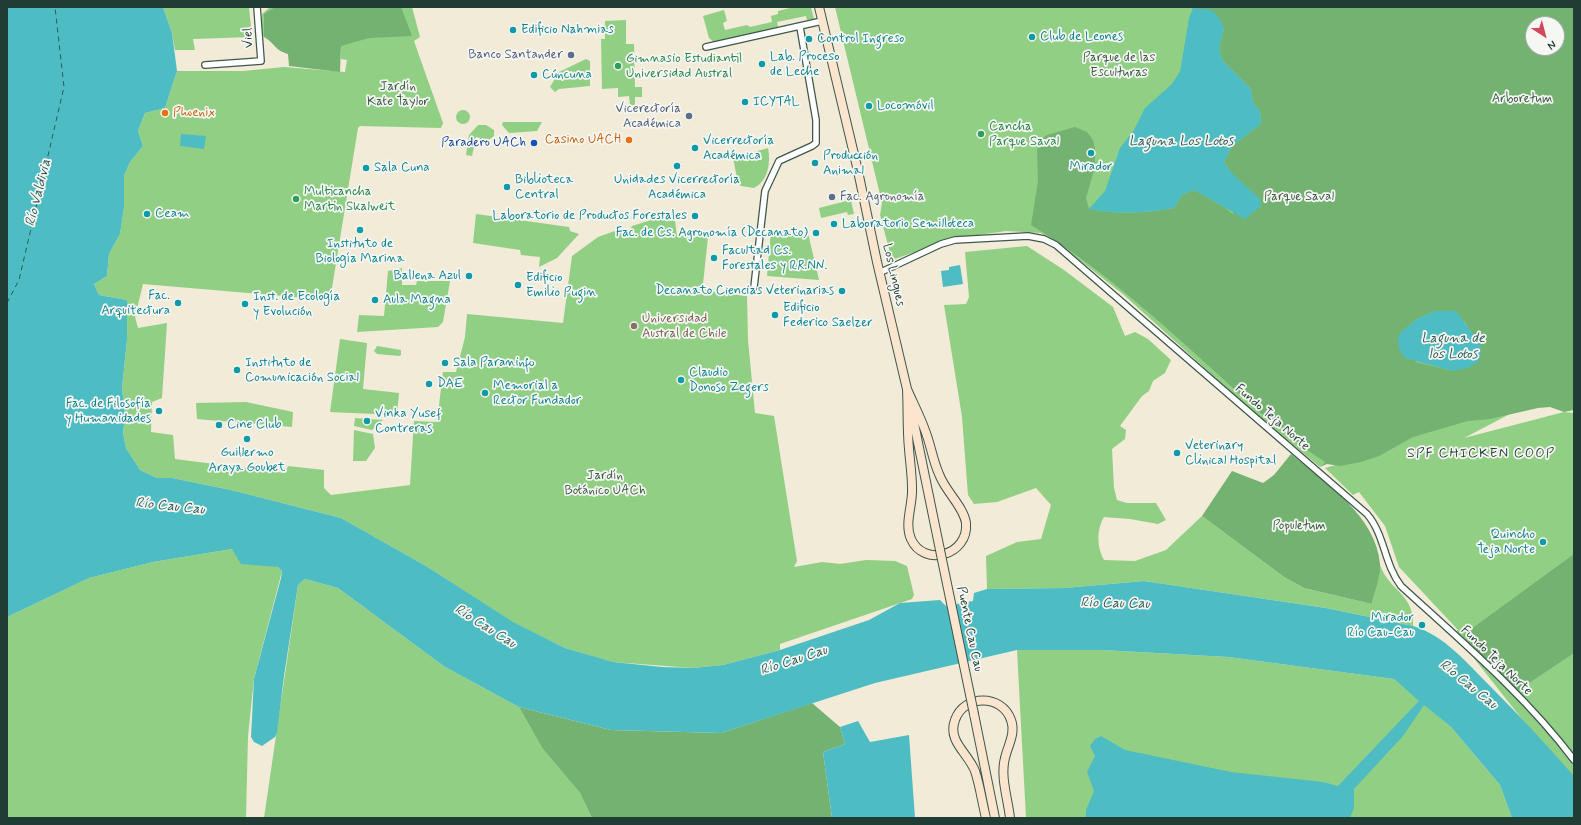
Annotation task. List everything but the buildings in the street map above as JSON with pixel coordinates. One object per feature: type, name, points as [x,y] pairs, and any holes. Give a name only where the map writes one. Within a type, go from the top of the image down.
[{"type":"main road","name":"Los Lingues","points":[[819,7],[858,171],[879,273],[907,389],[940,550]]},
{"type":"main road","points":[[907,389],[926,433],[938,474],[948,492],[961,510],[966,521],[966,531],[963,540],[957,548],[943,555],[933,556],[924,553],[913,543],[909,534],[908,522],[912,504],[912,487],[907,389]]},
{"type":"main road","name":"Puente Cau Cau","points":[[940,550],[995,818]]},
{"type":"main road","points":[[986,818],[974,769],[967,755],[957,744],[953,729],[957,715],[964,707],[973,702],[983,700],[994,702],[1002,707],[1009,715],[1012,725],[1012,735],[1003,768],[1010,818]]},
{"type":"street","name":"Viel","points":[[206,65],[261,61],[257,7]]},
{"type":"street","points":[[706,47],[822,21]]},
{"type":"street","points":[[754,287],[765,191],[773,172],[779,161],[812,146],[816,143],[818,138],[800,27]]},
{"type":"street","name":"Fundo Teja Norte","points":[[879,273],[941,244],[955,240],[1028,236],[1044,239],[1056,246],[1368,514],[1377,529],[1389,566],[1401,586],[1514,693],[1555,735],[1574,760]]},
{"type":"green space","points":[[163,7],[249,7],[252,37],[193,39],[195,50],[175,50],[172,33]]},
{"type":"green space","name":"Jardín Botánico UACh","points":[[270,7],[412,7],[420,37],[414,41],[443,123],[441,128],[360,126],[358,128],[330,300],[143,284],[135,317],[138,328],[167,323],[162,398],[152,402],[151,432],[173,435],[175,459],[285,473],[288,466],[324,470],[324,488],[331,495],[410,485],[414,421],[437,422],[443,372],[456,372],[465,337],[467,314],[563,323],[572,256],[598,237],[623,228],[629,233],[632,226],[674,213],[677,236],[708,237],[703,284],[708,291],[747,296],[748,340],[755,413],[774,416],[797,561],[794,567],[822,562],[840,564],[866,560],[895,561],[907,566],[914,595],[912,599],[780,644],[780,650],[723,665],[693,668],[612,662],[565,648],[512,622],[426,566],[341,518],[231,490],[172,478],[157,478],[140,470],[126,448],[123,433],[125,415],[122,388],[127,340],[127,300],[99,295],[94,284],[107,276],[109,254],[120,234],[124,208],[124,176],[130,162],[143,146],[138,131],[145,113],[165,108],[177,71],[243,71],[284,67],[345,72],[347,60],[341,59],[341,46],[262,36],[262,14]]},
{"type":"green space","points":[[275,7],[401,7],[412,36],[369,38],[341,46],[340,72],[289,66],[288,54],[277,48],[264,37],[264,14]]},
{"type":"green space","points":[[794,7],[811,7],[814,19],[807,20],[806,16],[777,22],[778,27],[715,43],[709,38],[703,16],[724,10],[727,21],[723,23],[725,30],[747,25],[750,27],[772,22],[771,16],[778,14],[778,11]]},
{"type":"green space","name":"Parque Saval","points":[[835,7],[1574,7],[1552,392],[1464,438],[1564,412],[1574,413],[1574,785],[1454,633],[1458,630],[1399,567],[1385,526],[1359,492],[1353,495],[1325,468],[1363,457],[1419,372],[1320,467],[1253,412],[1124,295],[1063,247],[1041,233],[1006,231],[952,239],[892,260],[880,215],[882,203]]},
{"type":"green space","name":"Parque Saval","points":[[1190,7],[1574,7],[1574,410],[1564,412],[1550,407],[1538,408],[1490,419],[1468,421],[1413,437],[1379,456],[1361,462],[1340,466],[1327,464],[1320,467],[1325,462],[1304,448],[1283,428],[1262,414],[1151,314],[1093,267],[1031,225],[1038,181],[1037,150],[1040,140],[1047,135],[1075,127],[1087,132],[1093,140],[1095,149],[1095,167],[1086,198],[1089,209],[1132,213],[1174,208],[1182,195],[1194,190],[1224,207],[1233,214],[1231,172],[1224,163],[1232,146],[1261,124],[1260,111],[1253,102],[1251,89],[1223,61],[1219,49],[1224,29]],"holes":[[[1435,311],[1442,312],[1465,322],[1473,335],[1453,371],[1416,362],[1400,333],[1417,319]]]},
{"type":"green space","name":"Gimnasio Estudiantil Universidad Austral","points":[[626,20],[626,44],[634,44],[635,87],[642,87],[642,97],[635,97],[635,105],[630,105],[629,96],[618,97],[618,88],[602,89],[601,39],[605,39],[605,21]]},
{"type":"green space","points":[[586,59],[590,61],[590,86],[559,89],[555,92],[550,87],[559,72]]},
{"type":"green space","points":[[460,110],[466,110],[470,114],[470,120],[466,124],[460,124],[456,120],[456,114]]},
{"type":"green space","points":[[503,122],[542,122],[537,131],[509,133],[502,125]]},
{"type":"green space","points":[[478,125],[486,125],[494,130],[494,136],[487,141],[480,141],[480,138],[476,137],[472,156],[466,155],[469,135]]},
{"type":"green space","points":[[768,148],[769,165],[763,181],[754,188],[741,186],[738,183],[733,158]]},
{"type":"green space","points":[[850,196],[854,214],[848,215],[847,212],[821,218],[819,208],[846,201],[845,197]]},
{"type":"green space","points":[[476,214],[569,227],[570,231],[579,234],[557,258],[539,267],[540,257],[521,255],[520,250],[473,243]]},
{"type":"green space","points":[[771,230],[808,233],[819,280],[767,276]]},
{"type":"green space","points":[[1027,246],[1064,270],[1113,307],[1125,336],[1135,332],[1148,339],[1171,360],[1165,373],[1153,381],[1149,391],[1142,396],[1120,426],[1126,430],[1125,439],[1112,449],[1114,488],[1117,500],[1127,503],[1156,503],[1166,520],[1158,524],[1130,519],[1104,517],[1101,522],[1098,539],[1104,560],[1135,561],[1166,550],[1202,516],[1284,577],[1304,588],[1372,604],[1380,565],[1389,581],[1406,599],[1413,615],[1413,626],[1326,608],[1144,581],[1065,588],[987,589],[986,556],[1017,542],[1041,539],[1051,505],[1036,488],[997,502],[974,504],[968,495],[962,417],[944,305],[966,304],[969,297],[965,252]]},
{"type":"green space","points":[[402,268],[402,285],[416,285],[417,281],[450,281],[443,322],[438,327],[357,332],[359,315],[384,316],[388,271]]},
{"type":"green space","points":[[340,339],[367,343],[363,389],[399,393],[397,415],[330,412]]},
{"type":"green space","points":[[377,346],[401,350],[401,355],[377,354],[374,351]]},
{"type":"green space","points":[[246,402],[293,412],[292,427],[197,419],[196,403]]},
{"type":"green space","points":[[355,418],[383,420],[372,430],[354,426]]},
{"type":"green space","points":[[354,430],[373,434],[375,448],[366,461],[353,461]]},
{"type":"green space","name":"Populetum","points":[[1291,454],[1347,502],[1369,531],[1376,547],[1380,564],[1372,604],[1304,588],[1284,577],[1202,516],[1232,471],[1263,483],[1274,475]]},
{"type":"green space","points":[[232,549],[278,567],[282,571],[254,679],[248,736],[246,818],[8,818],[7,617],[89,578],[153,562]]},
{"type":"green space","points":[[1574,554],[1574,653],[1514,693],[1463,635]]},
{"type":"green space","points":[[305,579],[338,588],[445,667],[519,707],[542,748],[580,793],[592,818],[264,818],[298,585]]},
{"type":"green space","points":[[1017,650],[1102,650],[1228,657],[1394,679],[1451,727],[1500,785],[1512,818],[1026,818]]},
{"type":"green space","points":[[812,703],[840,727],[845,744],[823,752],[832,818],[592,818],[580,793],[542,748],[519,707],[611,730],[721,733]]},
{"type":"water","points":[[7,7],[163,7],[172,33],[177,71],[165,108],[145,113],[138,131],[143,146],[130,162],[124,176],[124,208],[120,234],[109,254],[107,276],[94,284],[99,295],[127,300],[127,340],[122,388],[125,415],[123,433],[126,448],[140,470],[157,478],[172,478],[231,490],[341,518],[426,566],[513,622],[565,648],[613,662],[662,667],[693,668],[723,665],[780,650],[869,620],[900,603],[940,600],[946,606],[973,601],[974,593],[987,589],[1065,588],[1144,581],[1326,608],[1413,626],[1435,636],[1463,659],[1521,718],[1573,775],[1574,818],[1512,818],[1500,785],[1451,727],[1424,705],[1403,736],[1354,789],[1354,808],[1350,818],[1086,818],[1086,810],[1094,791],[1087,772],[1095,756],[1090,746],[1095,739],[1101,736],[1125,750],[1231,772],[1323,782],[1338,786],[1419,701],[1394,679],[1228,657],[1102,650],[1017,650],[875,683],[721,733],[611,730],[519,707],[445,667],[338,588],[305,579],[298,585],[277,733],[275,737],[262,746],[254,742],[251,737],[254,679],[281,578],[282,571],[278,567],[241,564],[232,549],[153,562],[89,578],[7,617]]},
{"type":"water","name":"Laguna Los Lotos","points":[[1193,8],[1212,10],[1220,19],[1224,29],[1219,49],[1223,61],[1251,89],[1253,102],[1260,111],[1261,124],[1232,146],[1224,163],[1231,172],[1260,199],[1261,206],[1245,219],[1194,190],[1182,195],[1174,208],[1132,213],[1089,209],[1105,191],[1120,148],[1134,130],[1145,108],[1171,85],[1180,72],[1189,18]]},
{"type":"water","points":[[181,134],[206,136],[204,149],[180,146]]},
{"type":"water","points":[[960,265],[963,284],[943,287],[941,271],[949,270],[949,267]]},
{"type":"water","name":"Laguna de los Lotos","points":[[1435,311],[1456,311],[1480,343],[1481,352],[1479,361],[1468,368],[1453,371],[1405,358],[1399,349],[1398,339],[1400,333],[1417,319]]},
{"type":"water","points":[[858,721],[870,742],[909,735],[915,818],[832,818],[823,752],[845,744],[840,727]]},
{"type":"ferry route","points":[[7,303],[19,280],[64,87],[55,7]]},
{"type":"place","name":"Edificio Nahmias","points":[[513,30]]},
{"type":"place","name":"Club de Leones","points":[[1032,37]]},
{"type":"place","name":"Control Ingreso","points":[[809,39]]},
{"type":"place","name":"Banco Santander","points":[[571,55]]},
{"type":"place","name":"Lab. Proceso de Leche","points":[[762,64]]},
{"type":"place","name":"Gimnasio Estudiantil Universidad Austral","points":[[618,66]]},
{"type":"place","name":"Cúncuna","points":[[534,75]]},
{"type":"place","name":"ICYTAL","points":[[745,102]]},
{"type":"place","name":"Locomóvil","points":[[869,106]]},
{"type":"place","name":"Phoenix","points":[[165,113]]},
{"type":"place","name":"Vicerectoría Académica","points":[[689,116]]},
{"type":"place","name":"Cancha Parque Saval","points":[[981,134]]},
{"type":"place","name":"Casino UACH","points":[[629,140]]},
{"type":"place","name":"Paradero UACh","points":[[534,143]]},
{"type":"place","name":"Vicerrectoría Académica","points":[[695,148]]},
{"type":"place","name":"Mirador","points":[[1091,153]]},
{"type":"place","name":"Producción Animal","points":[[815,163]]},
{"type":"place","name":"Unidades Vicerrectoría Académica","points":[[677,166]]},
{"type":"place","name":"Sala Cuna","points":[[366,168]]},
{"type":"place","name":"Biblioteca Central","points":[[507,187]]},
{"type":"place","name":"Fac. Agronomía","points":[[832,197]]},
{"type":"place","name":"Multicancha Martin Skalweit","points":[[296,199]]},
{"type":"place","name":"Ceam","points":[[147,214]]},
{"type":"place","name":"Laboratorio de Productos Forestales","points":[[695,216]]},
{"type":"place","name":"Laboratorio Semilloteca","points":[[834,224]]},
{"type":"place","name":"Instituto de Biología Marina","points":[[360,230]]},
{"type":"place","name":"Fac. de Cs. Agronomía (Decanato)","points":[[816,233]]},
{"type":"place","name":"Facultad Cs. Forestales y RR.NN.","points":[[714,258]]},
{"type":"place","name":"Ballena Azul","points":[[469,276]]},
{"type":"place","name":"Edificio Emilio Pugin","points":[[518,285]]},
{"type":"place","name":"Decanato Ciencias Veterinarias","points":[[842,291]]},
{"type":"place","name":"Aula Magna","points":[[375,300]]},
{"type":"place","name":"Fac. Arquitectura","points":[[178,303]]},
{"type":"place","name":"Inst. de Ecología y Evolución","points":[[245,304]]},
{"type":"place","name":"Edificio Federico Saelzer","points":[[775,315]]},
{"type":"place","name":"Universidad Austral de Chile","points":[[634,326]]},
{"type":"place","name":"Sala Paraninfo","points":[[445,363]]},
{"type":"place","name":"Instituto de Comunicación Social","points":[[237,370]]},
{"type":"place","name":"Claudio Donoso Zegers","points":[[681,380]]},
{"type":"place","name":"DAE","points":[[429,384]]},
{"type":"place","name":"Memorial a Rector Fundador","points":[[485,393]]},
{"type":"place","name":"Fac. de Filosofía y Humanidades","points":[[159,411]]},
{"type":"place","name":"Vinka Yusef Contreras","points":[[367,421]]},
{"type":"place","name":"Cine Club","points":[[219,425]]},
{"type":"place","name":"Guillermo Araya Goubet","points":[[247,439]]},
{"type":"place","name":"Veterinary Clinical Hospital","points":[[1177,453]]},
{"type":"place","name":"Quincho Teja Norte","points":[[1543,542]]},
{"type":"place","name":"Mirador Río Cau-Cau","points":[[1422,625]]},
{"type":"district","name":"SPF CHICKEN COOP","points":[[1481,454]]},
{"type":"park label","name":"Parque de las Esculturas","points":[[1119,66]]},
{"type":"park label","name":"Jardín Kate Taylor","points":[[398,94]]},
{"type":"park label","name":"Arboretum","points":[[1522,99]]},
{"type":"water label","name":"Río Valdivia","points":[[39,193]]},
{"type":"water label","name":"Río Cau Cau","points":[[170,507]]},
{"type":"water label","name":"Río Cau Cau","points":[[1115,604]]},
{"type":"water label","name":"Río Cau Cau","points":[[485,627]]},
{"type":"water label","name":"Río Cau Cau","points":[[794,661]]},
{"type":"water label","name":"Río Cau Cau","points":[[1468,685]]}]
